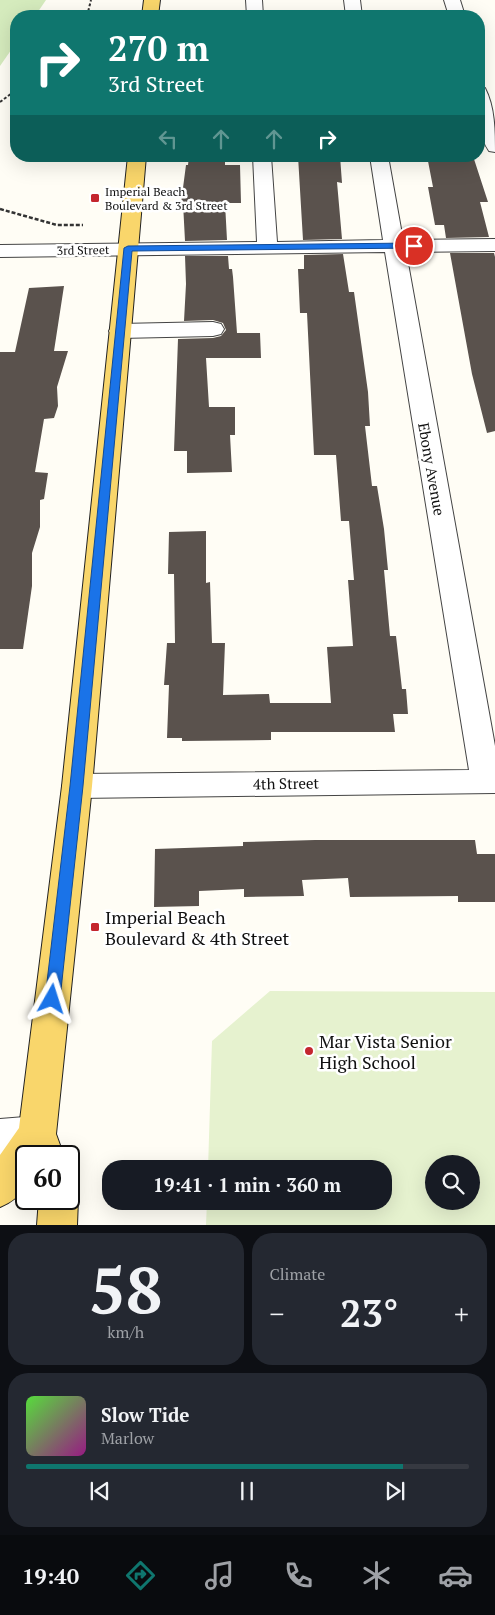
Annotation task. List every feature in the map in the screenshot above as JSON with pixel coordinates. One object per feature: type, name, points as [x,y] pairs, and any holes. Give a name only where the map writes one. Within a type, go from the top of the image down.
[{"type":"main road","points":[[41,1145],[136,162]]},
{"type":"main road","points":[[0,1188],[15,1172]]},
{"type":"main road","points":[[57,1225],[58,1210]]},
{"type":"street","points":[[485,113],[495,147]]},
{"type":"street","points":[[262,162],[267,247]]},
{"type":"street","name":"Ebony Avenue","points":[[380,162],[491,781]]},
{"type":"street","name":"3rd Street","points":[[0,251],[495,245]]},
{"type":"street","points":[[120,331],[213,328]]},
{"type":"street","name":"4th Street","points":[[77,786],[491,781]]},
{"type":"street","points":[[0,1137],[41,1145]]},
{"type":"path","points":[[0,208],[57,225],[83,225]]},
{"type":"green space","points":[[0,0],[46,0],[39,10],[10,10],[10,52],[0,66]]},
{"type":"green space","points":[[270,991],[495,992],[495,1225],[206,1225],[207,1210],[392,1210],[392,1160],[208,1160],[212,1041]]},
{"type":"building","points":[[188,162],[225,162],[225,165],[240,165],[241,203],[225,203],[227,240],[185,241],[183,203],[181,203],[186,165],[188,165]]},
{"type":"building","points":[[298,162],[340,162],[342,183],[337,182],[342,239],[303,240]]},
{"type":"building","points":[[428,162],[475,162],[488,202],[480,202],[489,237],[446,238],[444,225],[435,225],[428,187],[433,187]]},
{"type":"building","points":[[450,253],[494,253],[495,257],[495,431],[487,433],[472,374]]},
{"type":"building","points":[[343,254],[349,292],[354,292],[368,392],[370,426],[365,426],[372,486],[377,486],[384,529],[388,570],[384,570],[390,636],[396,636],[402,689],[406,689],[408,714],[393,714],[395,732],[271,732],[271,740],[182,741],[182,738],[167,738],[169,685],[164,685],[167,643],[175,643],[174,574],[168,574],[169,532],[206,531],[206,583],[210,582],[212,643],[225,643],[223,695],[269,694],[270,703],[331,703],[327,647],[353,646],[348,580],[354,580],[349,521],[341,521],[336,455],[314,455],[307,313],[300,313],[298,269],[304,269],[304,255]]},
{"type":"building","points":[[185,256],[228,256],[229,269],[232,269],[233,277],[237,333],[260,333],[261,358],[206,358],[209,407],[235,407],[235,435],[230,435],[232,472],[187,473],[187,451],[174,451],[178,339],[213,338],[221,336],[226,330],[223,323],[213,320],[184,321]]},
{"type":"building","points":[[64,286],[54,351],[68,351],[57,387],[58,406],[54,418],[44,419],[35,472],[48,473],[44,499],[40,500],[40,527],[32,553],[32,586],[23,649],[0,649],[0,352],[15,352],[29,288]]},
{"type":"building","points":[[475,840],[477,854],[495,854],[495,902],[458,902],[458,896],[350,897],[348,878],[302,880],[304,896],[244,897],[244,889],[199,891],[199,906],[154,907],[155,849],[243,846],[243,842]]},
{"type":"place","name":"Imperial Beach Boulevard & 3rd Street","points":[[95,198]]},
{"type":"place","name":"Imperial Beach Boulevard & 4th Street","points":[[95,927]]},
{"type":"place","name":"Mar Vista Senior High School","points":[[309,1051]]},
{"type":"route","points":[[52,999],[77,786],[128,248],[414,246]]}]
